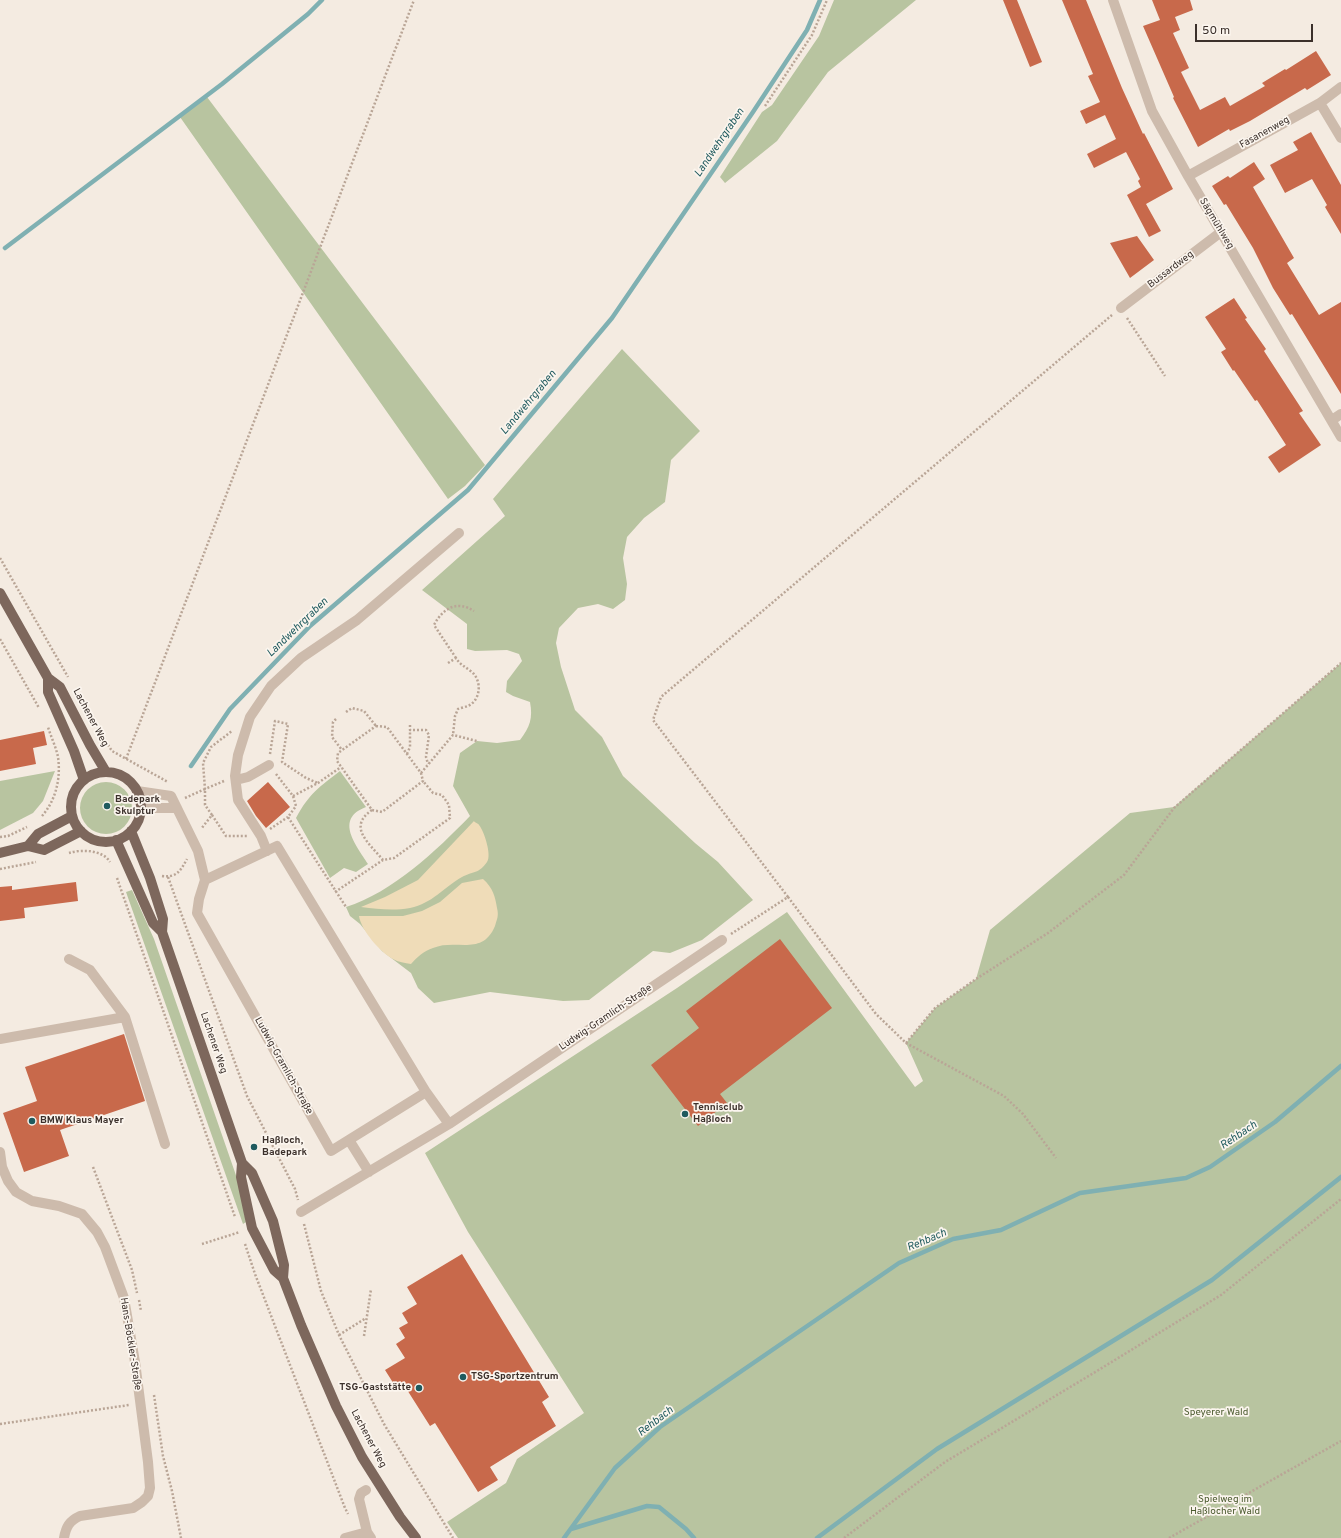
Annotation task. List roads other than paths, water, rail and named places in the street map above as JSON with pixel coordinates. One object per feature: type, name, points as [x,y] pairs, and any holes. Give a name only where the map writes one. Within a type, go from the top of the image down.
[{"type":"main road","name":"Lachener Weg","points":[[0,593],[48,678],[60,687],[90,745],[106,772]]},
{"type":"main road","name":"Lachener Weg","points":[[48,678],[48,692],[74,751],[84,780]]},
{"type":"main road","points":[[106,772],[124,777],[131,783],[137,790],[140,799],[140,808],[139,816],[131,830],[122,838],[106,842],[88,837],[81,831],[72,816],[71,806],[77,787],[84,780],[91,776],[106,772]]},
{"type":"main road","points":[[28,846],[38,834],[72,816]]},
{"type":"main road","name":"Lachener Weg","points":[[131,830],[150,878],[163,919],[162,932],[242,1163],[241,1177],[252,1228],[274,1270],[283,1278]]},
{"type":"main road","points":[[0,853],[28,846],[44,850],[81,831]]},
{"type":"main road","name":"Lachener Weg","points":[[116,840],[153,923],[162,932]]},
{"type":"main road","name":"Lachener Weg","points":[[242,1163],[252,1173],[273,1222],[284,1265],[283,1278],[301,1325],[333,1399],[362,1457],[400,1517],[416,1538]]},
{"type":"street","name":"Sägmühlweg","points":[[1113,0],[1152,111],[1188,176],[1341,437]]},
{"type":"street","name":"Fasanenweg","points":[[1188,176],[1320,102],[1341,87]]},
{"type":"street","points":[[1320,102],[1341,138]]},
{"type":"street","name":"Bussardweg","points":[[1121,308],[1221,232]]},
{"type":"street","points":[[1332,420],[1341,414]]},
{"type":"street","points":[[267,851],[260,836],[238,800],[236,778],[238,755],[250,716],[271,686],[301,658],[357,620],[459,533]]},
{"type":"street","points":[[236,778],[248,776],[269,765]]},
{"type":"street","points":[[137,790],[171,796],[198,850],[205,880],[277,846],[426,1092],[449,1124]]},
{"type":"street","points":[[140,808],[177,808]]},
{"type":"street","name":"Ludwig-Gramlich-Straße","points":[[205,880],[199,899],[197,913],[331,1151],[426,1092]]},
{"type":"street","name":"Ludwig-Gramlich-Straße","points":[[301,1212],[449,1124],[722,940]]},
{"type":"street","points":[[69,959],[90,970],[125,1017],[165,1144]]},
{"type":"street","points":[[0,1039],[125,1017]]},
{"type":"street","points":[[349,1140],[370,1172]]},
{"type":"street","name":"Hans-Böckler-Straße","points":[[0,1152],[2,1167],[8,1181],[16,1192],[32,1201],[58,1206],[82,1214],[97,1232],[110,1260],[124,1298],[132,1346],[150,1474],[150,1488],[148,1496],[133,1508],[80,1516],[73,1519],[67,1526],[64,1538]]},
{"type":"street","points":[[345,1538],[369,1535],[359,1499],[361,1493],[366,1490]]},
{"type":"waterway","points":[[5,248],[222,84],[308,14],[322,0]]},
{"type":"waterway","name":"Landwehrgraben","points":[[191,766],[230,709],[310,626],[468,490],[612,318],[753,112],[807,30],[820,0]]},
{"type":"waterway","name":"Rehbach","points":[[564,1538],[615,1468],[660,1427],[899,1263],[953,1239],[1001,1230],[1080,1193],[1186,1178],[1210,1167],[1275,1122],[1341,1066]]},
{"type":"waterway","points":[[817,1538],[937,1449],[1212,1280],[1341,1177]]},
{"type":"waterway","name":"Rehbach","points":[[571,1529],[647,1506],[659,1507],[686,1529],[694,1538]]},
{"type":"place","name":"Badepark Skulptur","points":[[107,806]]},
{"type":"place","name":"Tennisclub Haßloch","points":[[685,1114]]},
{"type":"place","name":"BMW Klaus Mayer","points":[[32,1121]]},
{"type":"place","name":"Haßloch, Badepark","points":[[254,1147]]},
{"type":"place","name":"TSG-Sportzentrum","points":[[463,1377]]},
{"type":"place","name":"TSG-Gaststätte","points":[[419,1388]]},
{"type":"park label","name":"Speyerer Wald","points":[[1216,1413]]},
{"type":"park label","name":"Spielweg im Haßlocher Wald","points":[[1225,1506]]}]
